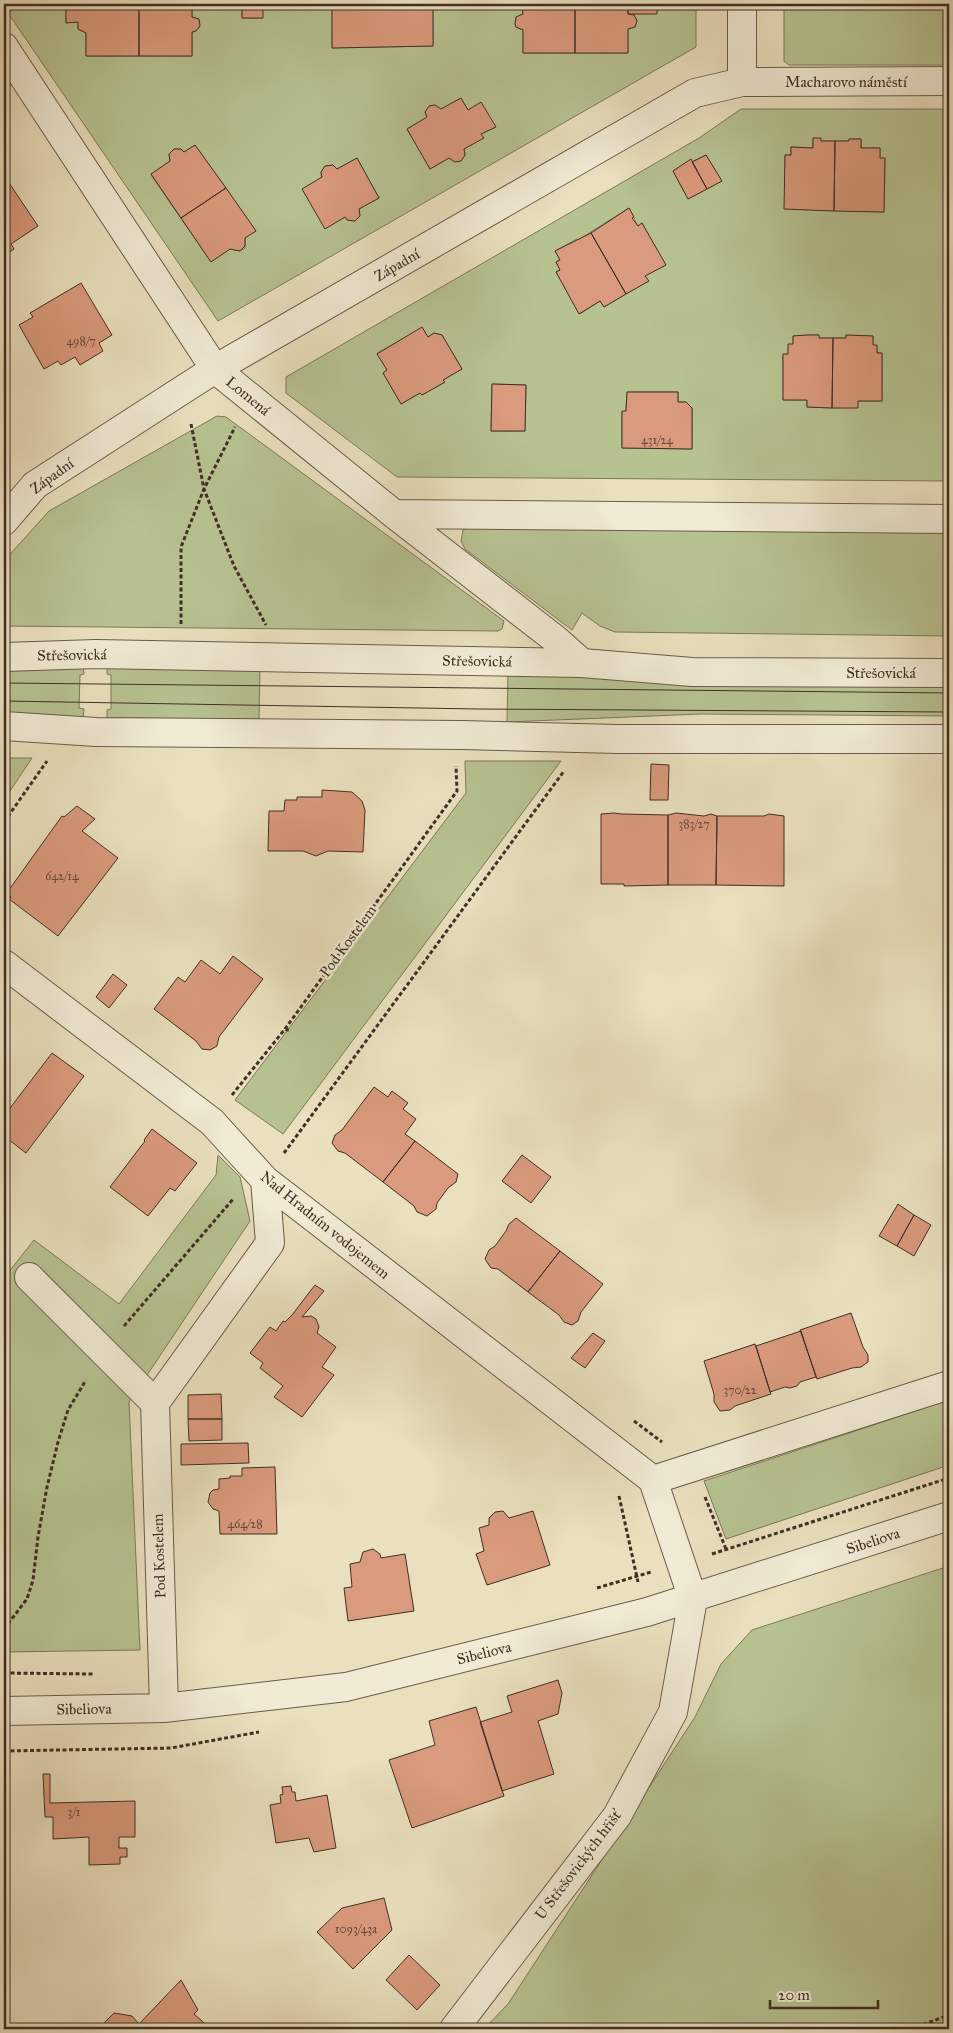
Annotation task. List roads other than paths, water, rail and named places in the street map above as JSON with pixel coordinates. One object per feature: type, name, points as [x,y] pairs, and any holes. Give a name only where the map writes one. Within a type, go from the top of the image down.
[{"type":"street","points":[[742,4],[742,82]]},
{"type":"street","name":"Lomená","points":[[4,47],[215,369],[394,514],[555,639],[582,663]]},
{"type":"street","name":"Macharovo náměstí","points":[[742,82],[949,81]]},
{"type":"street","name":"Západní","points":[[4,521],[35,485],[215,369],[695,93],[742,82]]},
{"type":"street","points":[[394,514],[949,519]]},
{"type":"street","name":"Střešovická","points":[[4,657],[96,654],[582,663],[692,672],[949,673]]},
{"type":"street","points":[[4,726],[96,732],[405,734],[617,739],[949,739]]},
{"type":"street","name":"Nad Hradním vodojemem","points":[[4,964],[212,1122],[264,1180],[653,1480]]},
{"type":"street","points":[[29,1276],[155,1403],[270,1243],[264,1180]]},
{"type":"street","points":[[693,1599],[653,1480],[949,1385]]},
{"type":"street","name":"Pod Kostelem","points":[[155,1403],[164,1708]]},
{"type":"street","name":"Sibeliova","points":[[4,1711],[164,1708],[346,1687],[693,1599],[949,1516]]},
{"type":"street","name":"U Střešovických hřišť","points":[[454,2029],[617,1816],[672,1712],[693,1599]]},
{"type":"tram line","points":[[4,683],[949,693]]},
{"type":"tram line","points":[[4,701],[478,709],[949,712]]}]
